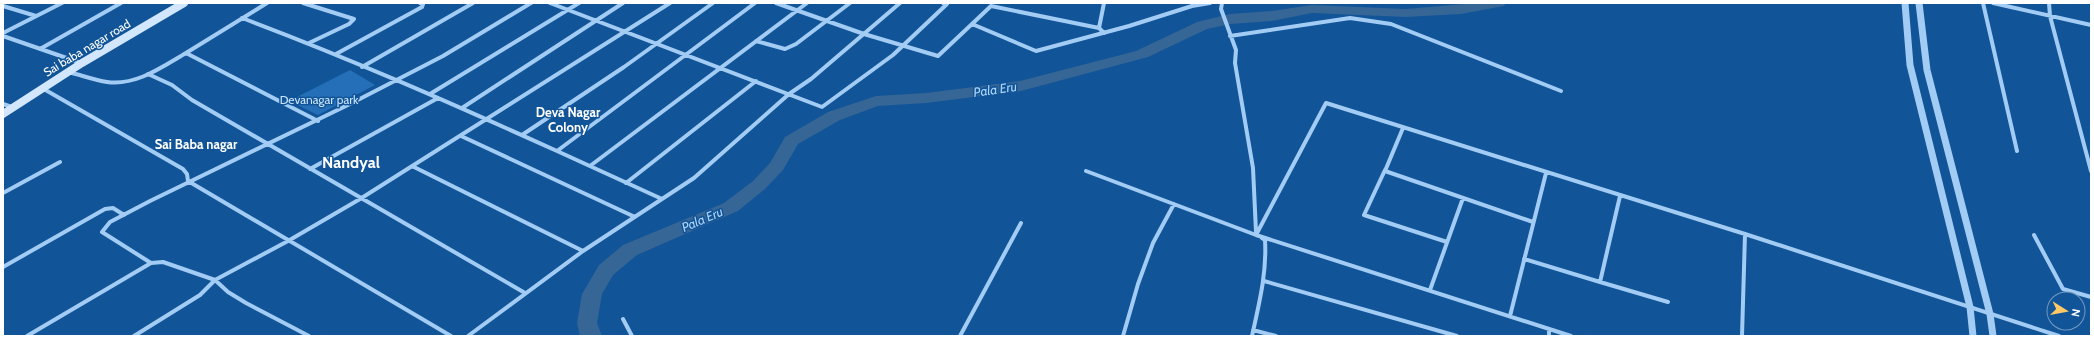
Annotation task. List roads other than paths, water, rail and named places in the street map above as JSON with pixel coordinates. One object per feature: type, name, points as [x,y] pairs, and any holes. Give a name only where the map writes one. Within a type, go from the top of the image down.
[{"type":"main road","name":"Sai baba nagar road","points":[[3,114],[82,63],[184,3]]},
{"type":"street","points":[[3,33],[62,3]]},
{"type":"street","points":[[40,48],[121,3]]},
{"type":"street","points":[[68,72],[109,82],[128,82],[148,74],[186,54],[267,3]]},
{"type":"street","points":[[303,3],[352,16],[354,19],[348,24],[309,43]]},
{"type":"street","points":[[336,54],[422,7],[423,4],[420,3]]},
{"type":"street","points":[[362,68],[473,3]]},
{"type":"street","points":[[151,263],[102,232],[110,222],[188,181],[318,121],[431,63],[531,3]]},
{"type":"street","points":[[550,3],[655,44],[722,67],[822,107],[893,55],[947,4],[943,3]]},
{"type":"street","points":[[430,94],[579,3]]},
{"type":"street","points":[[462,108],[623,3]]},
{"type":"street","points":[[134,336],[200,295],[215,280],[288,241],[360,199],[670,3]]},
{"type":"street","points":[[522,135],[713,3]]},
{"type":"street","points":[[557,151],[755,3]]},
{"type":"street","points":[[776,3],[828,20],[864,34],[938,56],[991,6],[1098,28],[1104,33]]},
{"type":"street","points":[[590,166],[807,3]]},
{"type":"street","points":[[756,41],[786,49],[796,44],[850,3]]},
{"type":"street","points":[[468,336],[583,251],[694,178],[790,94],[811,79],[900,3]]},
{"type":"street","points":[[1004,8],[1007,3]]},
{"type":"street","points":[[1098,28],[1104,3]]},
{"type":"street","points":[[972,24],[1036,51],[1104,33],[1192,6],[1210,3]]},
{"type":"street","points":[[1222,3],[1221,9],[1236,50],[1235,63],[1252,169],[1257,217],[1256,235]]},
{"type":"street","points":[[1905,3],[1910,65],[1970,307],[1973,336]]},
{"type":"street","points":[[1919,3],[1927,70],[1990,314],[1993,336]]},
{"type":"street","points":[[1983,3],[2017,151]]},
{"type":"street","points":[[1993,3],[2091,25]]},
{"type":"street","points":[[2049,3],[2050,16],[2091,171]]},
{"type":"street","points":[[3,5],[36,16]]},
{"type":"street","points":[[242,18],[309,43],[336,54],[362,68],[430,94],[662,199]]},
{"type":"street","points":[[1230,36],[1350,18],[1391,24],[1561,90]]},
{"type":"street","points":[[3,36],[82,63]]},
{"type":"street","points":[[186,54],[318,121]]},
{"type":"street","points":[[148,74],[172,85],[192,100],[268,143],[360,199],[525,293]]},
{"type":"street","points":[[626,183],[756,81]]},
{"type":"street","points":[[42,88],[64,99],[183,169],[187,174],[188,181]]},
{"type":"street","points":[[310,169],[438,98]]},
{"type":"street","points":[[1256,235],[1326,103],[1745,234],[2059,336]]},
{"type":"street","points":[[3,104],[13,107]]},
{"type":"street","points":[[1404,128],[1364,215],[1447,242]]},
{"type":"street","points":[[461,136],[635,217]]},
{"type":"street","points":[[3,192],[60,162]]},
{"type":"street","points":[[412,166],[583,251]]},
{"type":"street","points":[[1386,168],[1384,171],[1533,222]]},
{"type":"street","points":[[1086,171],[1256,235],[1571,336]]},
{"type":"street","points":[[1510,316],[1546,173]]},
{"type":"street","points":[[188,181],[451,336]]},
{"type":"street","points":[[1600,282],[1620,196]]},
{"type":"street","points":[[1430,290],[1463,198]]},
{"type":"street","points":[[1123,336],[1138,284],[1153,243],[1174,204]]},
{"type":"street","points":[[3,267],[105,209],[113,208],[124,215]]},
{"type":"street","points":[[960,336],[1021,223]]},
{"type":"street","points":[[1742,336],[1745,234]]},
{"type":"street","points":[[1252,336],[1264,281],[1265,240],[1256,235]]},
{"type":"street","points":[[2034,235],[2063,289],[2091,297]]},
{"type":"street","points":[[1524,259],[1668,302]]},
{"type":"street","points":[[27,336],[151,263],[163,262],[215,280],[228,292],[246,303],[309,336]]},
{"type":"street","points":[[1264,281],[1457,336]]},
{"type":"street","points":[[623,319],[632,336]]},
{"type":"street","points":[[1548,336],[1549,329]]},
{"type":"street","points":[[1253,330],[1276,336]]},
{"type":"waterway","name":"Pala Eru","points":[[591,336],[587,323],[592,294],[606,270],[630,250],[731,207],[759,185],[777,166],[791,141],[834,116],[876,101],[926,98],[1021,86],[1142,54],[1202,25],[1230,19],[1272,16],[1312,9],[1406,13],[1461,10],[1499,3]]},
{"type":"district","name":"Deva Nagar Colony","points":[[568,120]]},
{"type":"district","name":"Sai Baba nagar","points":[[196,144]]},
{"type":"district","name":"Nandyal","points":[[351,162]]},
{"type":"park label","name":"Devanagar park","points":[[319,100]]}]
